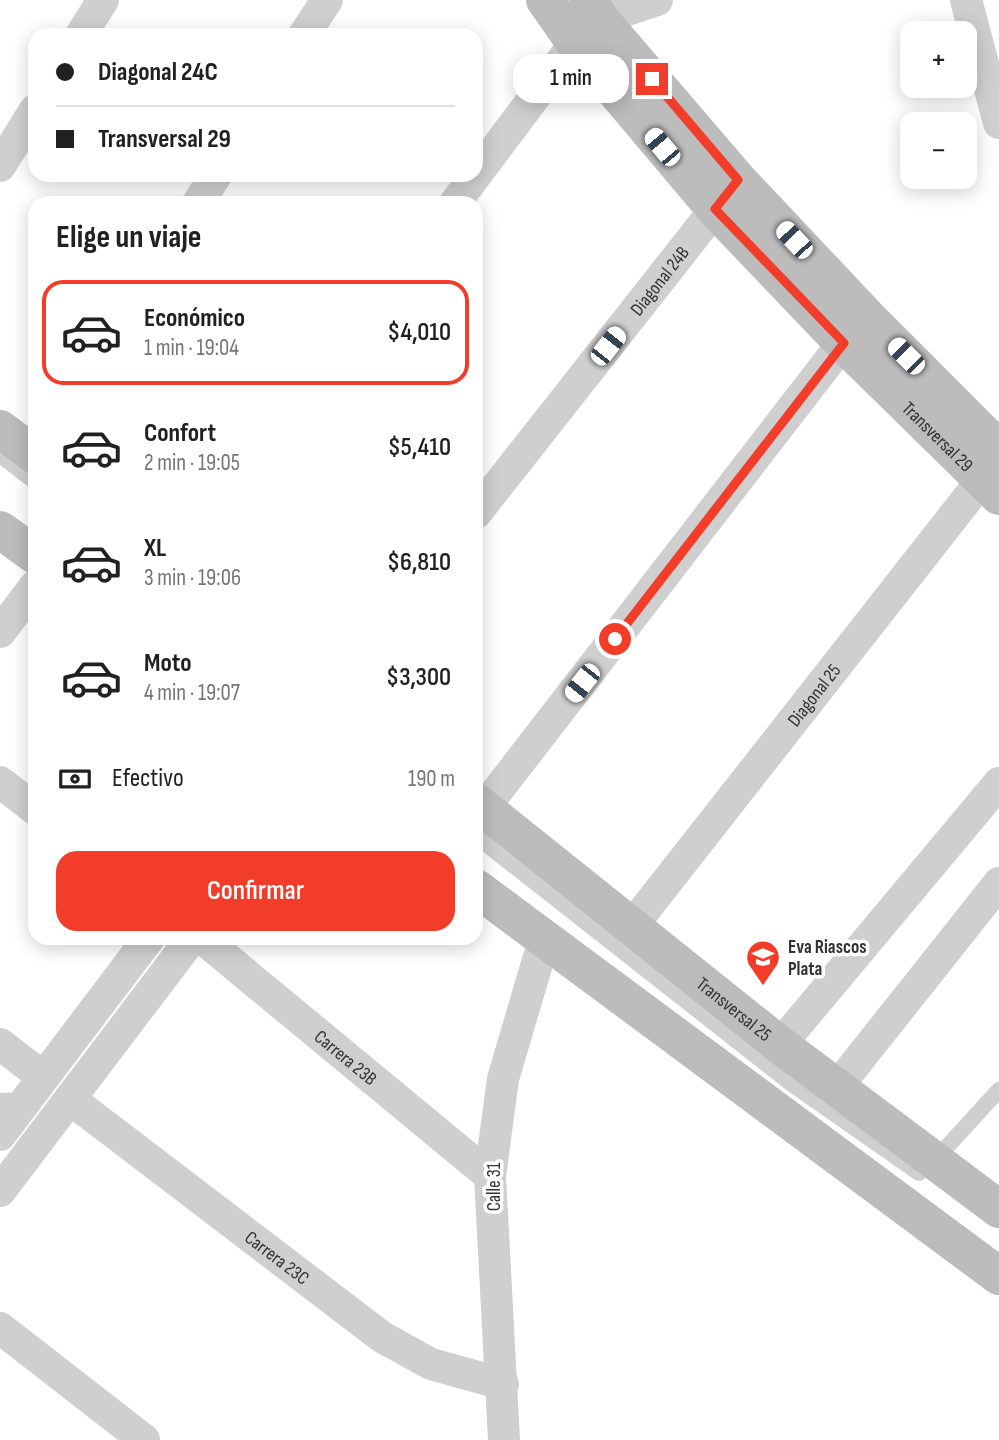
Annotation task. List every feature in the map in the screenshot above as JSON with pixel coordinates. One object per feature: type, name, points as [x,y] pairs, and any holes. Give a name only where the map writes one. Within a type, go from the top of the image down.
[{"type":"main road","name":"Transversal 29","points":[[545,0],[588,21],[869,319],[995,473]]},
{"type":"main road","name":"Transversal 29","points":[[588,21],[715,209],[844,343],[995,473]]},
{"type":"main road","points":[[0,429],[28,450]]},
{"type":"main road","points":[[0,530],[28,550]]},
{"type":"main road","name":"Transversal 25","points":[[483,818],[632,926],[780,1045],[837,1087],[932,1170],[988,1210]]},
{"type":"main road","points":[[483,884],[546,940],[999,1276]]},
{"type":"street","points":[[85,28],[103,0]]},
{"type":"street","points":[[309,28],[327,0]]},
{"type":"street","points":[[483,165],[588,21],[657,0]]},
{"type":"street","points":[[966,0],[999,123]]},
{"type":"street","points":[[0,166],[28,121]]},
{"type":"street","name":"Diagonal 24B","points":[[483,504],[738,180]]},
{"type":"street","points":[[483,810],[844,343]]},
{"type":"street","name":"Diagonal 25","points":[[632,926],[995,473]]},
{"type":"street","points":[[0,632],[28,595]]},
{"type":"street","points":[[0,782],[28,803]]},
{"type":"street","points":[[780,1045],[999,783]]},
{"type":"street","points":[[837,1087],[999,883]]},
{"type":"street","name":"Calle 31","points":[[504,1440],[490,1176],[503,1079],[546,940]]},
{"type":"street","points":[[0,1135],[23,1093],[143,945]]},
{"type":"street","points":[[0,1191],[187,945]]},
{"type":"street","name":"Carrera 23B","points":[[210,945],[490,1176]]},
{"type":"street","points":[[0,1044],[23,1093]]},
{"type":"street","name":"Carrera 23C","points":[[70,1099],[382,1337],[431,1364],[503,1384]]},
{"type":"street","points":[[0,1328],[144,1440]]},
{"type":"lane","points":[[0,455],[28,477]]},
{"type":"lane","points":[[0,513],[28,534]]},
{"type":"lane","points":[[483,818],[793,1085],[932,1170],[999,1090]]},
{"type":"lane","points":[[483,883],[976,1239]]},
{"type":"lane","points":[[988,1210],[999,1228]]},
{"type":"place","name":"Eva Riascos Plata","points":[[763,987]]},
{"type":"route","points":[[615,639],[844,343],[715,209],[738,180],[652,79]]}]
